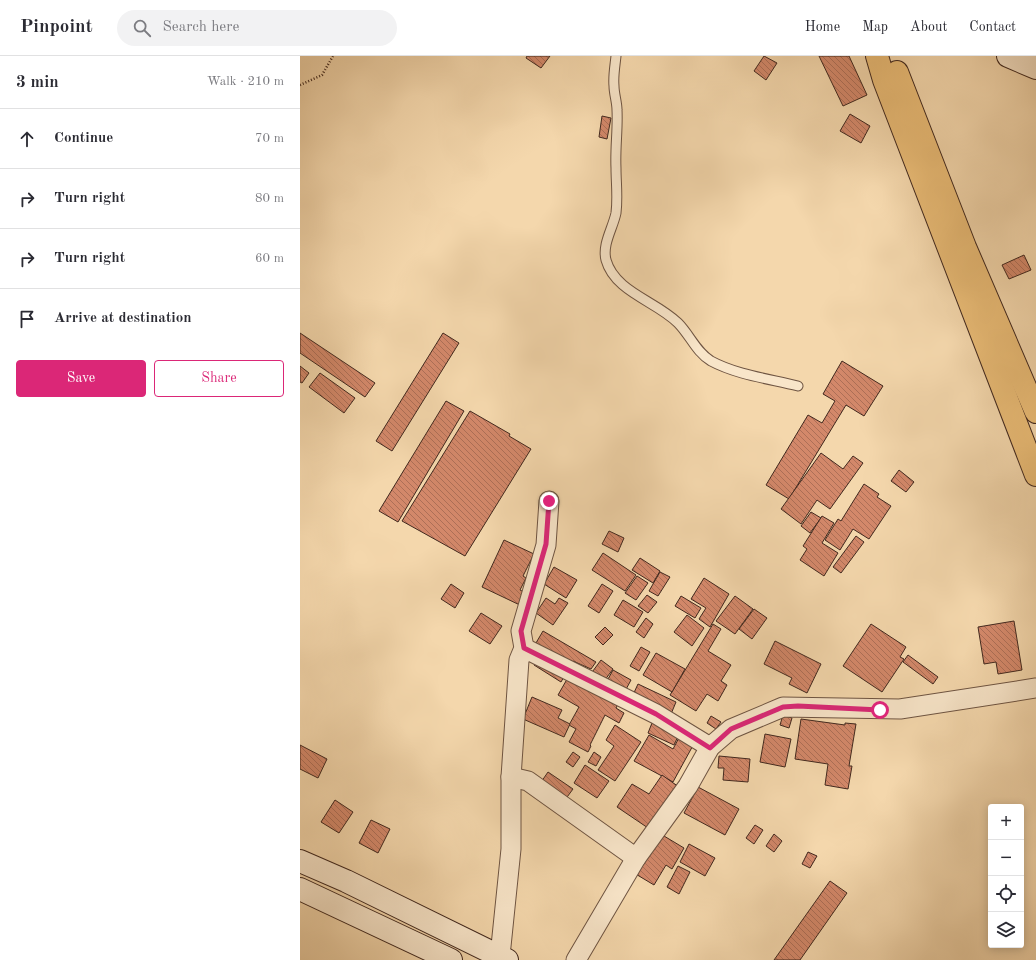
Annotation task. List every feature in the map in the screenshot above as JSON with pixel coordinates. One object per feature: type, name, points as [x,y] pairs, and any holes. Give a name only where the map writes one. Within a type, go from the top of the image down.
[{"type":"main road","points":[[877,56],[884,80],[968,302],[1036,476]]},
{"type":"main road","points":[[889,56],[965,247],[1032,393],[1036,412]]},
{"type":"main road","points":[[1008,56],[1036,68]]},
{"type":"main road","points":[[300,861],[346,881],[503,958]]},
{"type":"main road","points":[[300,889],[451,960]]},
{"type":"street","points":[[503,958],[511,849],[511,777],[519,660],[524,648],[521,631],[546,544],[549,501]]},
{"type":"street","points":[[524,648],[656,714],[710,748]]},
{"type":"street","points":[[576,960],[636,858],[688,786],[710,748],[731,729],[783,707],[900,709],[1036,688]]},
{"type":"street","points":[[511,777],[528,781],[636,858]]},
{"type":"lane","points":[[616,56],[614,85],[618,109],[616,167],[618,201],[615,218],[606,246],[606,260],[616,276],[626,287],[655,305],[677,322],[689,336],[700,353],[727,367],[798,386]]},
{"type":"path","points":[[300,85],[322,75],[333,56]]},
{"type":"building","points":[[527,56],[550,56],[541,68],[526,58]]},
{"type":"building","points":[[764,56],[777,63],[766,80],[754,71]]},
{"type":"building","points":[[819,56],[849,56],[867,95],[843,106]]},
{"type":"building","points":[[850,114],[870,126],[861,143],[840,131]]},
{"type":"building","points":[[602,116],[611,118],[607,139],[599,137]]},
{"type":"building","points":[[1024,255],[1031,270],[1009,279],[1002,265]]},
{"type":"building","points":[[300,333],[375,383],[365,397],[300,353]]},
{"type":"building","points":[[443,333],[459,343],[392,451],[376,441]]},
{"type":"building","points":[[842,361],[883,386],[864,416],[846,405],[789,499],[766,485],[808,415],[822,423],[835,401],[823,394]]},
{"type":"building","points":[[300,366],[309,373],[302,383],[300,382]]},
{"type":"building","points":[[320,373],[355,398],[344,413],[309,387]]},
{"type":"building","points":[[446,401],[464,411],[398,522],[379,511]]},
{"type":"building","points":[[470,411],[510,434],[509,436],[531,449],[465,556],[402,521]]},
{"type":"building","points":[[821,453],[843,469],[853,456],[863,463],[830,509],[817,500],[801,524],[781,509]]},
{"type":"building","points":[[899,470],[914,482],[906,492],[891,481]]},
{"type":"building","points":[[864,484],[879,494],[877,497],[891,506],[869,539],[853,529],[840,550],[825,540],[838,519],[841,521]]},
{"type":"building","points":[[811,512],[821,518],[810,533],[801,526]]},
{"type":"building","points":[[822,516],[834,523],[822,543],[838,553],[824,576],[800,560],[807,549],[803,546]]},
{"type":"building","points":[[609,531],[624,538],[618,552],[602,544]]},
{"type":"building","points":[[856,536],[864,542],[841,573],[833,567]]},
{"type":"building","points":[[504,540],[534,554],[523,576],[526,578],[520,590],[530,595],[524,607],[482,587]]},
{"type":"building","points":[[603,553],[636,575],[625,591],[592,570]]},
{"type":"building","points":[[640,558],[660,571],[653,583],[632,570]]},
{"type":"building","points":[[554,567],[577,580],[566,598],[544,584]]},
{"type":"building","points":[[660,572],[670,577],[658,596],[649,591]]},
{"type":"building","points":[[637,576],[648,583],[636,600],[625,593]]},
{"type":"building","points":[[704,578],[729,594],[710,627],[699,619],[706,608],[691,599]]},
{"type":"building","points":[[451,584],[464,593],[455,608],[441,599]]},
{"type":"building","points":[[602,584],[613,591],[599,613],[588,606]]},
{"type":"building","points":[[647,595],[657,602],[648,613],[638,606]]},
{"type":"building","points":[[681,596],[701,608],[695,618],[675,606]]},
{"type":"building","points":[[735,596],[753,609],[735,634],[716,621]]},
{"type":"building","points":[[546,598],[555,604],[559,598],[568,603],[553,625],[536,613]]},
{"type":"building","points":[[623,600],[643,612],[634,627],[614,615]]},
{"type":"building","points":[[754,609],[767,618],[752,639],[739,629]]},
{"type":"building","points":[[481,613],[502,626],[490,644],[469,631]]},
{"type":"building","points":[[687,615],[704,628],[692,646],[674,632]]},
{"type":"building","points":[[646,618],[653,624],[644,638],[636,632]]},
{"type":"building","points":[[1014,621],[1022,670],[998,674],[996,662],[984,664],[978,627]]},
{"type":"building","points":[[713,624],[721,629],[708,651],[731,665],[721,681],[727,685],[718,701],[707,694],[696,711],[670,695]]},
{"type":"building","points":[[871,624],[906,647],[900,657],[904,659],[882,692],[843,666]]},
{"type":"building","points":[[605,627],[613,635],[603,645],[595,637]]},
{"type":"building","points":[[543,631],[596,662],[591,669],[573,661],[561,682],[534,665],[541,653],[533,648]]},
{"type":"building","points":[[775,641],[821,664],[807,693],[789,684],[792,678],[764,664]]},
{"type":"building","points":[[641,647],[650,652],[639,671],[630,666]]},
{"type":"building","points":[[656,653],[685,669],[672,692],[643,675]]},
{"type":"building","points":[[908,655],[938,677],[933,684],[903,662]]},
{"type":"building","points":[[601,660],[613,669],[599,688],[587,679]]},
{"type":"building","points":[[613,670],[631,680],[616,708],[624,713],[619,723],[605,715],[588,752],[569,742],[576,729],[569,725],[579,707],[558,695],[570,674],[602,690]]},
{"type":"building","points":[[638,684],[676,702],[671,714],[632,697]]},
{"type":"building","points":[[532,697],[562,710],[558,718],[570,724],[564,737],[523,719]]},
{"type":"building","points":[[783,715],[792,718],[789,728],[780,725]]},
{"type":"building","points":[[711,716],[721,722],[716,729],[707,723]]},
{"type":"building","points":[[654,718],[681,730],[674,745],[648,733]]},
{"type":"building","points":[[801,719],[845,725],[845,723],[856,724],[849,766],[852,766],[848,789],[825,785],[828,764],[795,759]]},
{"type":"building","points":[[615,725],[641,742],[615,781],[598,770],[614,746],[606,740]]},
{"type":"building","points":[[682,732],[696,740],[673,782],[634,761],[649,735],[673,749]]},
{"type":"building","points":[[765,734],[791,739],[785,767],[760,762]]},
{"type":"building","points":[[300,745],[327,759],[318,778],[300,769]]},
{"type":"building","points":[[573,752],[580,757],[573,767],[566,762]]},
{"type":"building","points":[[594,752],[601,757],[596,766],[588,762]]},
{"type":"building","points":[[719,756],[750,759],[748,782],[723,780],[724,768],[718,768]]},
{"type":"building","points":[[585,765],[609,781],[597,798],[574,783]]},
{"type":"building","points":[[548,772],[573,789],[559,808],[535,791]]},
{"type":"building","points":[[662,775],[679,787],[651,830],[617,807],[632,784],[649,794]]},
{"type":"building","points":[[698,787],[739,809],[725,835],[684,813]]},
{"type":"building","points":[[335,800],[353,812],[339,833],[321,822]]},
{"type":"building","points":[[371,820],[390,829],[378,853],[359,843]]},
{"type":"building","points":[[755,825],[763,830],[754,844],[746,838]]},
{"type":"building","points":[[659,833],[684,848],[672,869],[666,865],[654,885],[634,873]]},
{"type":"building","points":[[774,834],[782,841],[774,852],[766,846]]},
{"type":"building","points":[[689,844],[715,858],[705,876],[680,862]]},
{"type":"building","points":[[808,852],[817,856],[810,868],[802,864]]},
{"type":"building","points":[[678,866],[690,872],[679,894],[667,887]]},
{"type":"building","points":[[830,881],[847,893],[800,960],[774,960]]},
{"type":"route","points":[[549,501],[546,544],[521,631],[524,648],[656,714],[710,748],[731,729],[783,707],[798,706],[880,710]]}]
